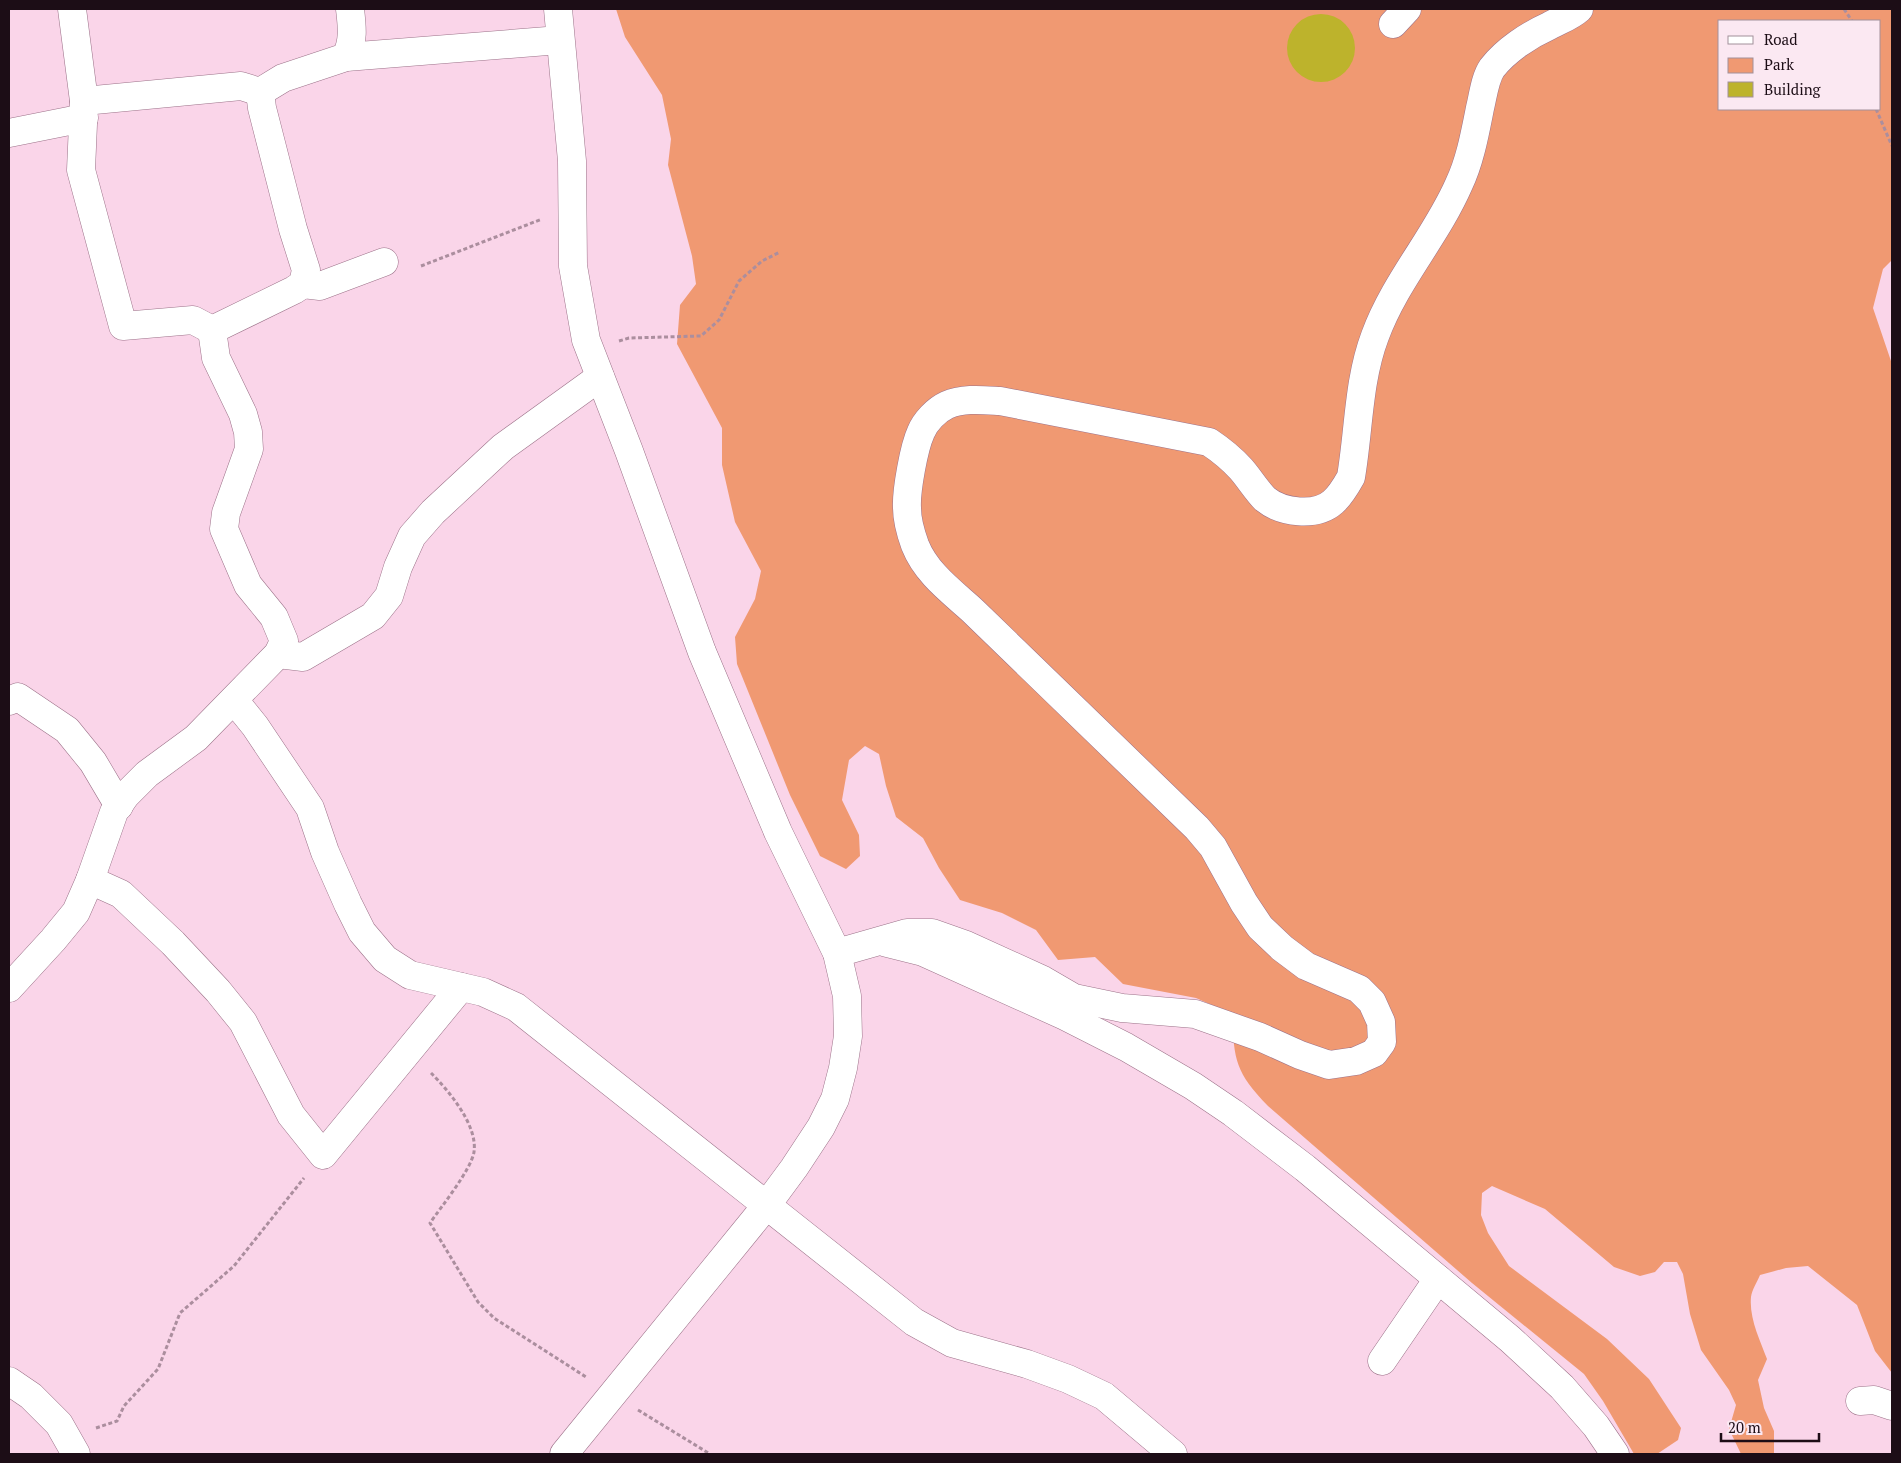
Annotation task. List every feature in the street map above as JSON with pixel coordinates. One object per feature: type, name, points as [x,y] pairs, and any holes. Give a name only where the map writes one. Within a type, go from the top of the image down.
[{"type":"street","points":[[72,9],[84,109],[81,170],[123,326],[193,320],[212,330]]},
{"type":"street","points":[[346,57],[351,46],[350,9]]},
{"type":"street","points":[[558,9],[572,162],[573,266],[586,340],[629,451],[702,652],[778,832],[837,953],[847,996],[848,1036],[843,1068],[835,1099],[816,1135],[794,1168],[766,1206],[564,1454]]},
{"type":"street","points":[[837,953],[907,932],[932,933],[966,945],[1043,980],[1074,998],[1122,1008],[1194,1014],[1260,1036],[1300,1055],[1329,1065],[1356,1061],[1374,1053],[1382,1042],[1381,1022],[1372,1002],[1359,989],[1306,966],[1282,948],[1260,927],[1244,903],[1213,847],[1197,828],[973,611],[939,581],[926,565],[916,546],[909,524],[907,509],[908,484],[920,433],[930,418],[946,406],[964,400],[980,400],[1000,401],[1209,442],[1227,455],[1265,498],[1279,508],[1299,511],[1315,510],[1332,503],[1342,492],[1351,477],[1365,369],[1375,335],[1389,304],[1460,184],[1491,69],[1507,53],[1530,36],[1572,15],[1579,9]]},
{"type":"street","points":[[9,133],[84,109],[241,86],[260,92],[283,78],[346,57],[560,40]]},
{"type":"street","points":[[260,92],[262,108],[293,229],[306,270],[303,284]]},
{"type":"street","points":[[212,330],[251,312],[303,284],[320,286],[384,262]]},
{"type":"street","points":[[9,988],[76,912],[90,880],[114,812],[126,795],[147,774],[196,738],[278,654],[284,641],[274,618],[248,585],[224,529],[226,513],[249,449],[248,432],[243,414],[216,358],[212,330]]},
{"type":"street","points":[[278,654],[303,657],[373,616],[389,596],[398,566],[412,536],[433,512],[503,447],[600,377]]},
{"type":"street","points":[[9,701],[18,697],[67,730],[93,762],[119,806]]},
{"type":"street","points":[[234,700],[255,726],[310,808],[325,852],[362,932],[385,959],[410,975],[484,992],[516,1007],[914,1322],[952,1343],[1028,1364],[1068,1379],[1104,1396],[1173,1454]]},
{"type":"street","points":[[90,880],[121,894],[218,991],[243,1022],[291,1115],[323,1155],[461,987]]},
{"type":"street","points":[[876,940],[923,952],[1065,1016],[1126,1047],[1193,1086],[1233,1113],[1306,1168],[1510,1339],[1562,1387],[1596,1426],[1615,1454]]},
{"type":"street","points":[[1382,1361],[1438,1279]]},
{"type":"street","points":[[9,1381],[31,1396],[59,1424],[72,1446]]},
{"type":"street","points":[[1860,1401],[1874,1400],[1892,1406]]},
{"type":"path","points":[[1844,9],[1851,20]]},
{"type":"path","points":[[1876,110],[1892,146]]},
{"type":"path","points":[[421,266],[571,208]]},
{"type":"path","points":[[590,349],[629,338],[701,336],[719,320],[739,281],[762,261],[780,252]]},
{"type":"path","points":[[408,1051],[436,1078],[455,1101],[473,1139],[474,1152],[467,1168],[430,1223],[478,1302],[494,1318],[710,1454]]},
{"type":"path","points":[[72,1446],[118,1421],[124,1406],[158,1369],[180,1313],[234,1266],[323,1155]]},
{"type":"green space","points":[[616,9],[1892,9],[1892,260],[1883,269],[1873,308],[1892,364],[1892,1373],[1875,1351],[1857,1305],[1808,1266],[1786,1268],[1760,1275],[1753,1289],[1751,1305],[1756,1329],[1767,1359],[1758,1380],[1764,1408],[1774,1431],[1774,1454],[1741,1454],[1729,1429],[1736,1405],[1729,1390],[1701,1350],[1690,1314],[1683,1274],[1677,1262],[1664,1262],[1655,1272],[1640,1276],[1614,1267],[1545,1209],[1492,1186],[1482,1193],[1481,1215],[1488,1233],[1509,1266],[1607,1339],[1649,1379],[1681,1428],[1678,1440],[1657,1454],[1634,1454],[1603,1401],[1584,1374],[1472,1283],[1268,1106],[1257,1094],[1238,1064],[1232,1014],[1196,998],[1123,984],[1095,957],[1058,960],[1036,930],[1002,913],[960,900],[939,868],[923,838],[896,817],[886,786],[879,754],[865,746],[849,760],[842,800],[859,835],[860,856],[846,869],[820,856],[790,795],[737,664],[735,637],[755,599],[761,571],[735,522],[722,465],[722,428],[677,344],[680,305],[696,284],[692,256],[668,165],[671,139],[662,95],[625,37]]},
{"type":"building","points":[[1328,14],[1340,20],[1349,29],[1355,41],[1353,61],[1345,72],[1328,82],[1314,82],[1297,72],[1289,61],[1287,41],[1297,24],[1308,16]]}]
